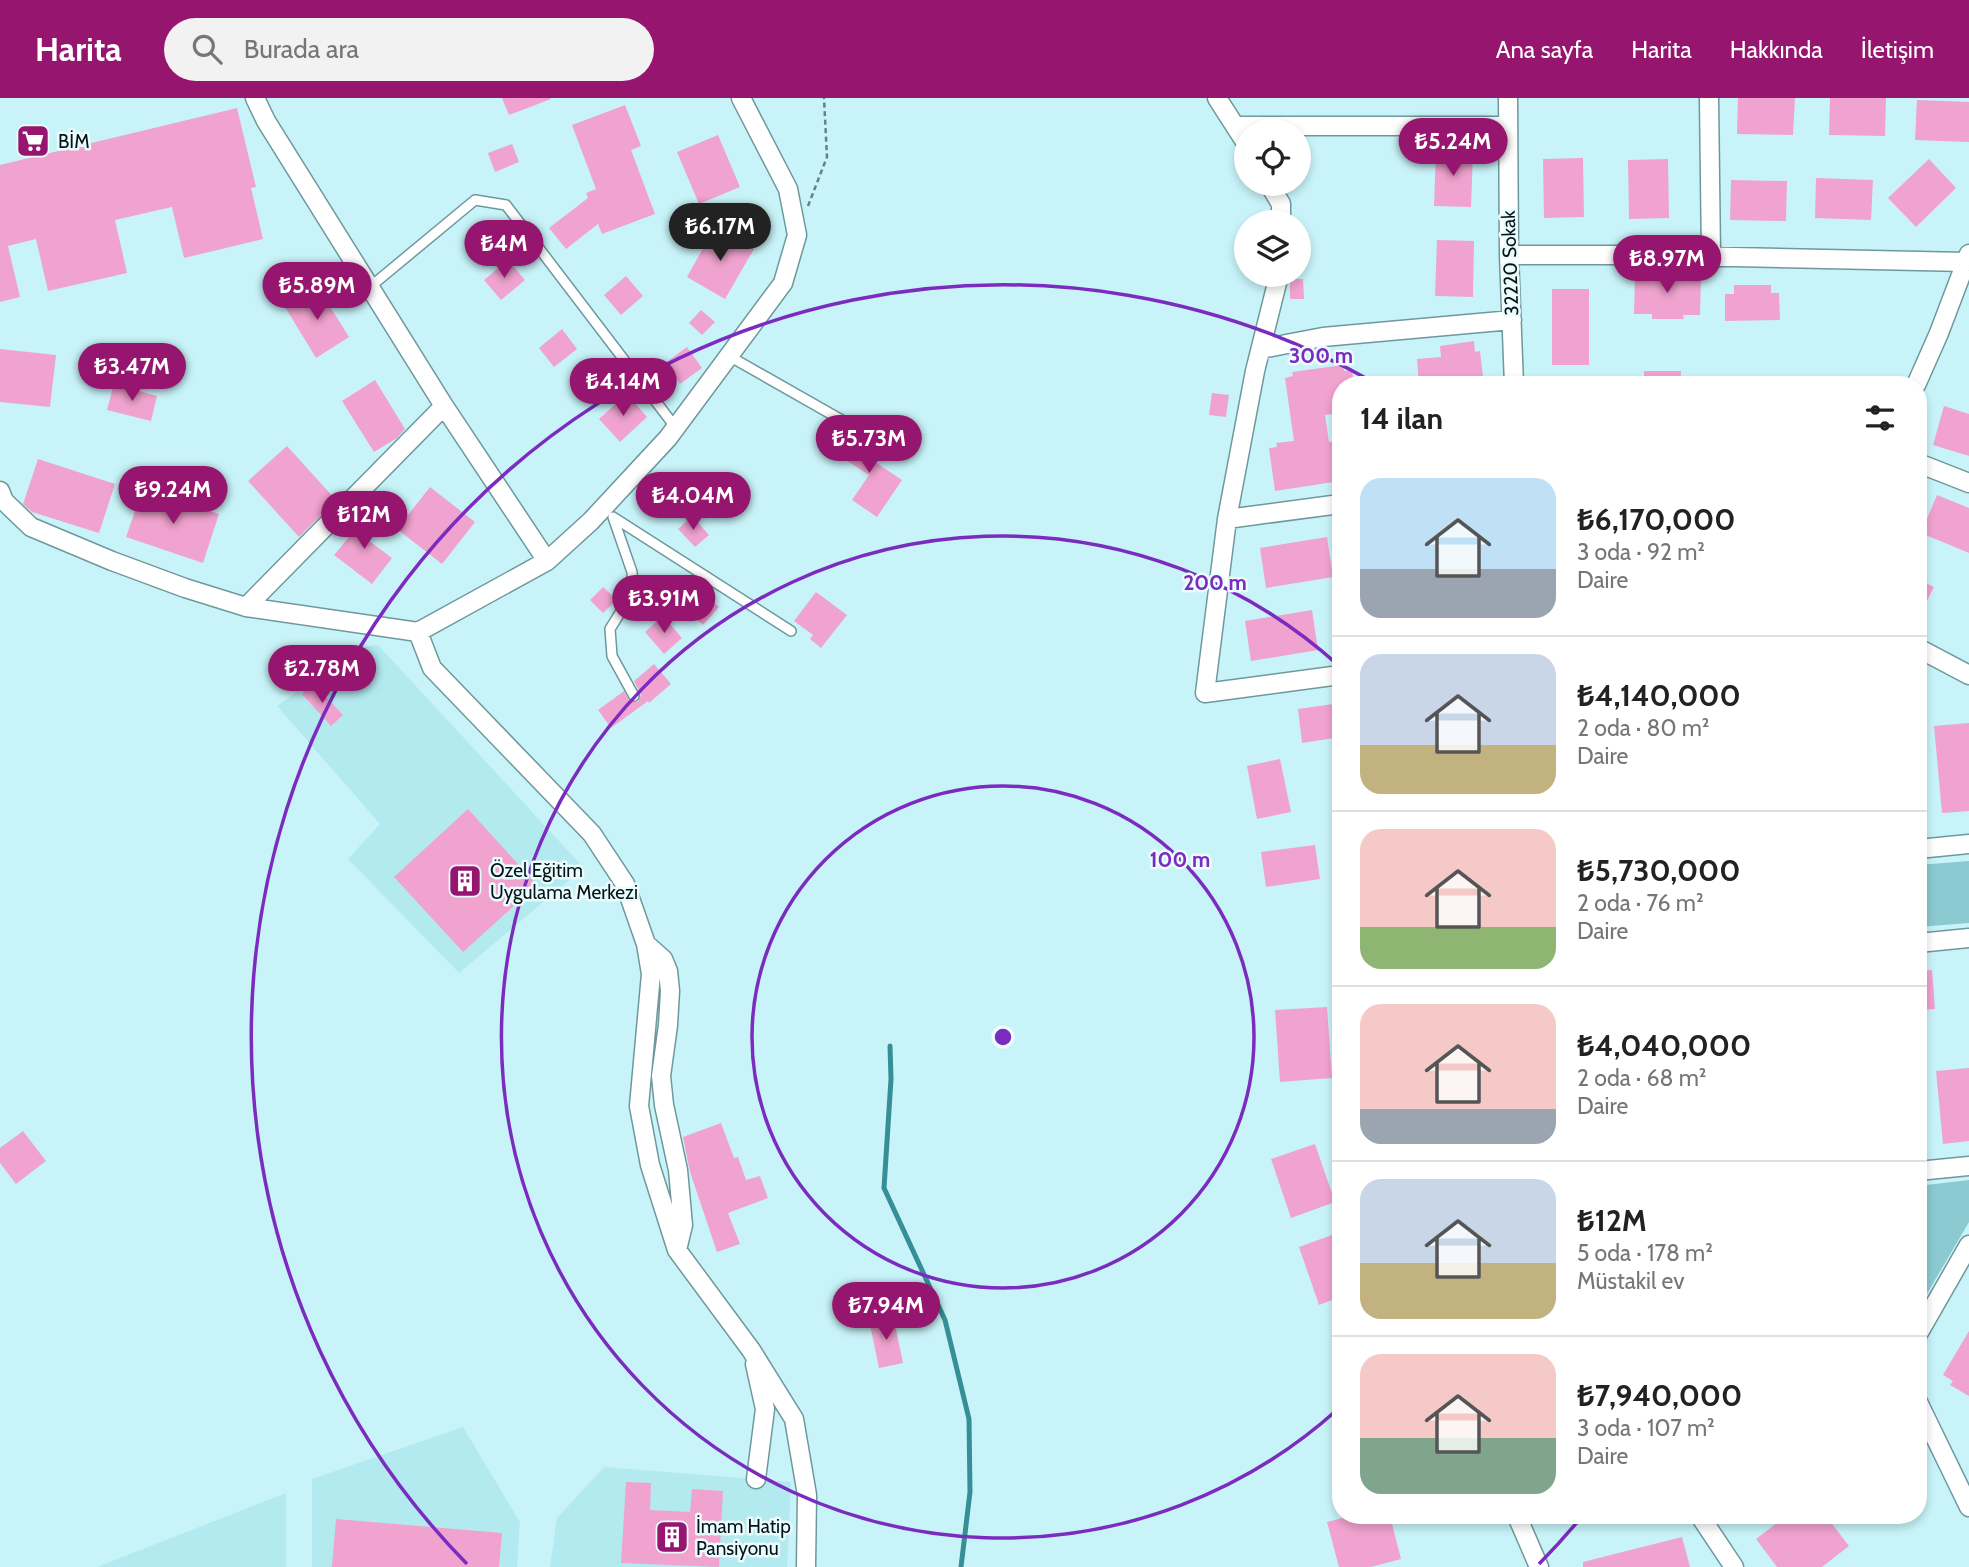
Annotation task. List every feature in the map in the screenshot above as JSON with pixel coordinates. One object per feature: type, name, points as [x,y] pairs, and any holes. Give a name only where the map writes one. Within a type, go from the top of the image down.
[{"type":"street","points":[[255,98],[266,121],[444,406],[547,561]]},
{"type":"street","points":[[0,491],[4,501],[31,527],[185,588],[246,607],[418,632],[547,561],[591,521],[610,510],[676,428],[783,283],[797,235],[788,189],[741,98]]},
{"type":"street","points":[[1217,98],[1234,123]]},
{"type":"street","name":"32220 Sokak","points":[[1508,98],[1509,255],[1514,376]]},
{"type":"street","points":[[1709,98],[1710,257]]},
{"type":"street","points":[[1311,126],[1508,126]]},
{"type":"street","points":[[1509,255],[1967,258],[1920,376]]},
{"type":"street","points":[[1276,287],[1255,371],[1227,519],[1205,693],[1332,676]]},
{"type":"street","points":[[1261,349],[1323,337],[1512,320]]},
{"type":"street","points":[[246,607],[444,406]]},
{"type":"street","points":[[1927,467],[1969,483]]},
{"type":"street","points":[[1227,519],[1332,505]]},
{"type":"street","points":[[418,632],[432,668],[592,834],[625,884],[646,944],[651,974],[639,1105],[650,1165],[677,1250],[751,1350],[794,1419],[807,1495],[806,1567]]},
{"type":"street","points":[[1927,653],[1969,675]]},
{"type":"street","points":[[1927,848],[1969,844]]},
{"type":"street","points":[[1927,942],[1969,939]]},
{"type":"street","points":[[646,944],[663,959],[668,971],[668,1025],[661,1076],[664,1105],[678,1170],[683,1225],[677,1250]]},
{"type":"street","points":[[1927,1170],[1969,1166]]},
{"type":"street","points":[[1927,1318],[1969,1245]]},
{"type":"street","points":[[751,1350],[765,1409],[756,1479]]},
{"type":"street","points":[[1927,1421],[1969,1507]]},
{"type":"street","points":[[1520,1524],[1539,1567]]},
{"type":"street","points":[[1705,1524],[1734,1567]]},
{"type":"lane","points":[[370,287],[475,200],[506,205],[676,428]]},
{"type":"lane","points":[[729,356],[861,431]]},
{"type":"lane","points":[[610,510],[792,631]]},
{"type":"lane","points":[[610,510],[632,572],[633,592],[610,629],[612,656],[634,696]]},
{"type":"path","points":[[807,209],[827,157],[824,98]]},
{"type":"shaded area","points":[[378,645],[584,868],[459,973],[348,859],[380,824],[277,706],[360,647]]},
{"type":"shaded area","points":[[1969,861],[1969,923],[1927,926],[1927,864]]},
{"type":"shaded area","points":[[1969,1180],[1969,1222],[1927,1294],[1927,1185]]},
{"type":"shaded area","points":[[463,1427],[520,1522],[517,1567],[312,1567],[312,1479]]},
{"type":"shaded area","points":[[604,1467],[791,1482],[787,1567],[550,1567],[557,1518]]},
{"type":"shaded area","points":[[286,1493],[286,1567],[97,1567]]},
{"type":"building","points":[[502,98],[550,98],[551,99],[509,115]]},
{"type":"building","points":[[1738,98],[1795,98],[1793,135],[1737,134]]},
{"type":"building","points":[[1830,98],[1886,98],[1885,136],[1829,135]]},
{"type":"building","points":[[1917,100],[1969,102],[1969,142],[1915,140]]},
{"type":"building","points":[[625,105],[641,146],[631,150],[655,214],[602,234],[598,224],[566,249],[549,228],[588,198],[586,193],[596,189],[572,125]]},
{"type":"building","points":[[237,108],[256,187],[251,188],[263,239],[184,258],[172,207],[115,220],[127,273],[48,291],[36,239],[8,246],[20,297],[0,302],[0,165]]},
{"type":"building","points":[[718,135],[740,187],[699,204],[677,152]]},
{"type":"building","points":[[512,144],[519,162],[495,172],[488,153]]},
{"type":"building","points":[[1436,150],[1473,151],[1471,207],[1434,206]]},
{"type":"building","points":[[1583,158],[1584,217],[1544,218],[1543,159]]},
{"type":"building","points":[[1668,159],[1669,218],[1629,219],[1628,160]]},
{"type":"building","points":[[1929,159],[1956,188],[1916,227],[1888,198]]},
{"type":"building","points":[[1816,178],[1873,180],[1871,220],[1815,218]]},
{"type":"building","points":[[1731,180],[1787,181],[1786,221],[1730,220]]},
{"type":"building","points":[[715,227],[754,249],[725,299],[687,277]]},
{"type":"building","points":[[1437,240],[1474,241],[1473,297],[1435,296]]},
{"type":"building","points":[[508,260],[525,280],[501,300],[484,280]]},
{"type":"building","points":[[1649,272],[1686,273],[1686,277],[1701,277],[1700,315],[1683,315],[1684,319],[1652,319],[1652,314],[1634,314],[1635,276],[1649,276]]},
{"type":"building","points":[[626,276],[643,296],[621,315],[604,295]]},
{"type":"building","points":[[1734,285],[1771,285],[1771,293],[1779,293],[1780,320],[1725,321],[1725,294],[1734,294]]},
{"type":"building","points":[[317,286],[349,337],[316,358],[285,307]]},
{"type":"building","points":[[1290,287],[1303,287],[1304,299],[1290,299]]},
{"type":"building","points":[[1552,289],[1589,289],[1589,365],[1552,365]]},
{"type":"building","points":[[701,310],[715,322],[702,335],[689,323]]},
{"type":"building","points":[[562,329],[577,349],[554,367],[539,348]]},
{"type":"building","points":[[1474,341],[1475,352],[1480,351],[1483,376],[1418,376],[1417,359],[1441,357],[1440,346]]},
{"type":"building","points":[[687,347],[702,368],[680,384],[665,363]]},
{"type":"building","points":[[0,349],[56,355],[50,407],[0,402]]},
{"type":"building","points":[[1343,365],[1344,371],[1352,370],[1353,376],[1332,376],[1332,414],[1325,415],[1329,442],[1332,442],[1332,482],[1275,491],[1269,448],[1277,447],[1276,443],[1294,441],[1285,378],[1293,376],[1292,372]]},
{"type":"building","points":[[1644,371],[1681,371],[1681,376],[1644,376]]},
{"type":"building","points":[[375,380],[405,429],[397,438],[374,452],[342,401]]},
{"type":"building","points":[[114,384],[157,396],[151,421],[107,410]]},
{"type":"building","points":[[1212,393],[1229,395],[1226,417],[1209,415]]},
{"type":"building","points":[[627,394],[647,417],[620,442],[599,419]]},
{"type":"building","points":[[1944,406],[1969,414],[1969,456],[1933,445]]},
{"type":"building","points":[[848,432],[877,452],[872,460],[902,480],[877,517],[852,500],[869,475],[835,453]]},
{"type":"building","points":[[287,446],[336,500],[299,537],[248,481]]},
{"type":"building","points":[[38,459],[115,484],[99,533],[32,512],[23,504]]},
{"type":"building","points":[[430,487],[475,522],[442,564],[397,529]]},
{"type":"building","points":[[143,488],[219,514],[203,563],[126,537]]},
{"type":"building","points":[[1937,495],[1969,508],[1969,553],[1927,536],[1927,519]]},
{"type":"building","points":[[369,513],[382,524],[368,540],[392,558],[372,584],[334,555]]},
{"type":"building","points":[[692,516],[709,535],[695,547],[678,529]]},
{"type":"building","points":[[1327,537],[1332,577],[1266,588],[1260,548]]},
{"type":"building","points":[[1927,584],[1934,587],[1927,601]]},
{"type":"building","points":[[603,587],[617,600],[603,613],[590,600]]},
{"type":"building","points":[[816,592],[847,615],[821,648],[810,639],[813,635],[794,621]]},
{"type":"building","points":[[709,598],[719,607],[703,625],[693,616]]},
{"type":"building","points":[[1312,610],[1318,650],[1251,661],[1245,621]]},
{"type":"building","points":[[663,616],[682,638],[664,654],[645,632]]},
{"type":"building","points":[[654,664],[671,684],[649,703],[648,701],[611,728],[598,710],[624,691],[630,702],[638,702],[641,695],[634,681]]},
{"type":"building","points":[[313,683],[343,715],[331,726],[302,694]]},
{"type":"building","points":[[1332,704],[1332,738],[1302,743],[1298,709]]},
{"type":"building","points":[[1969,723],[1969,811],[1942,813],[1934,726]]},
{"type":"building","points":[[1280,759],[1291,812],[1257,819],[1247,766]]},
{"type":"building","name":"Özel Eğitim Uygulama Merkezi","points":[[468,809],[537,885],[463,952],[394,877]]},
{"type":"building","points":[[1315,845],[1320,879],[1266,887],[1261,852]]},
{"type":"building","points":[[1927,970],[1932,970],[1935,1009],[1927,1009]]},
{"type":"building","points":[[1327,1007],[1332,1078],[1280,1082],[1275,1010]]},
{"type":"building","points":[[1969,1068],[1969,1141],[1943,1144],[1936,1071]]},
{"type":"building","points":[[721,1123],[734,1158],[738,1157],[746,1180],[760,1176],[768,1198],[728,1213],[740,1244],[717,1252],[690,1172],[683,1137]]},
{"type":"building","points":[[23,1131],[46,1161],[16,1184],[0,1163],[0,1148]]},
{"type":"building","points":[[1315,1144],[1332,1193],[1332,1203],[1291,1218],[1271,1159]]},
{"type":"building","points":[[1332,1235],[1332,1300],[1319,1305],[1299,1247]]},
{"type":"building","points":[[893,1315],[903,1363],[879,1368],[869,1320]]},
{"type":"building","points":[[1969,1331],[1969,1396],[1950,1385],[1953,1381],[1943,1375]]},
{"type":"building","name":"İmam Hatip Pansiyonu","points":[[626,1482],[651,1483],[650,1510],[690,1512],[692,1489],[723,1491],[719,1567],[621,1563]]},
{"type":"building","points":[[336,1519],[502,1533],[499,1567],[332,1567]]},
{"type":"building","points":[[1327,1522],[1392,1524],[1401,1559],[1371,1567],[1339,1567]]},
{"type":"building","points":[[1776,1524],[1832,1524],[1849,1546],[1822,1567],[1777,1567],[1756,1539]]},
{"type":"building","points":[[1682,1537],[1690,1567],[1583,1567],[1583,1562]]},
{"type":"waterway","points":[[890,1046],[891,1079],[884,1188],[945,1320],[969,1419],[970,1492],[961,1567]]},
{"type":"place","name":"BİM","points":[[33,141]]},
{"type":"place","name":"Özel Eğitim Uygulama Merkezi","points":[[465,881]]},
{"type":"place","name":"İmam Hatip Pansiyonu","points":[[672,1537]]}]
